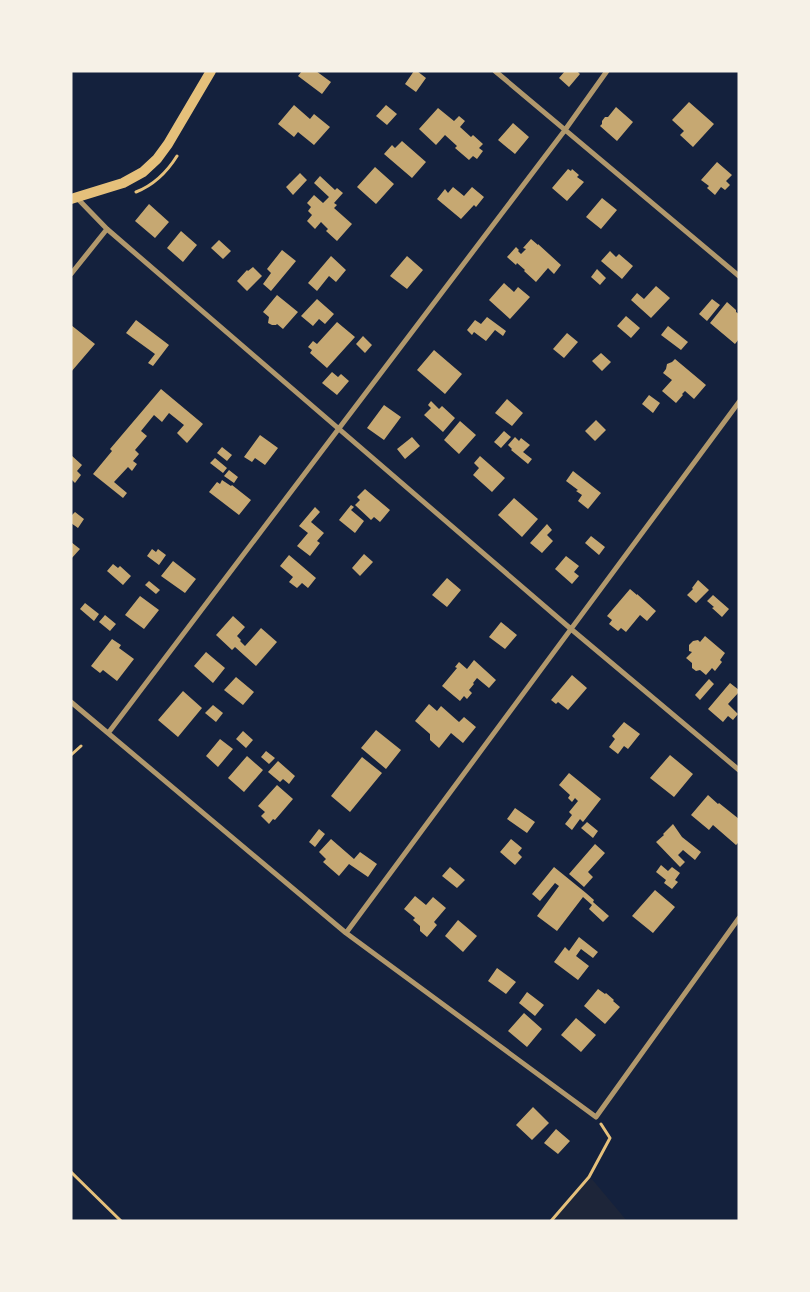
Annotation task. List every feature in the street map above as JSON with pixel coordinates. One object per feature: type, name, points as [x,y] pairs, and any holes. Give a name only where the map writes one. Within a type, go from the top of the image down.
[{"type":"main road","points":[[74,198],[123,183],[144,172],[168,144],[211,71]]},
{"type":"street","points":[[495,71],[739,276]]},
{"type":"street","points":[[109,732],[565,130],[607,71]]},
{"type":"street","points":[[74,198],[107,229],[570,630],[739,770]]},
{"type":"street","points":[[71,274],[107,229]]},
{"type":"street","points":[[346,933],[739,402]]},
{"type":"street","points":[[71,702],[346,933],[596,1117],[739,918]]},
{"type":"path","points":[[71,755],[81,746]]},
{"type":"path","points":[[551,1221],[589,1177],[610,1138],[596,1117]]},
{"type":"path","points":[[71,1172],[121,1221]]},
{"type":"shaded area","points":[[591,1178],[627,1221],[551,1221]]},
{"type":"building","points":[[302,71],[316,71],[331,82],[322,94],[298,76]]},
{"type":"building","points":[[414,71],[417,71],[426,78],[416,92],[405,84]]},
{"type":"building","points":[[565,71],[577,71],[580,74],[569,87],[559,78]]},
{"type":"building","points":[[689,102],[714,124],[693,147],[680,135],[684,131],[672,120]]},
{"type":"building","points":[[294,105],[310,119],[314,114],[330,127],[314,145],[298,132],[294,137],[278,124]]},
{"type":"building","points":[[386,105],[397,114],[387,125],[376,116]]},
{"type":"building","points":[[616,107],[633,122],[617,141],[600,126],[605,117],[608,117]]},
{"type":"building","points":[[438,108],[454,121],[459,116],[465,121],[460,127],[471,137],[473,135],[483,144],[479,148],[483,151],[477,159],[473,156],[469,160],[455,148],[457,146],[445,135],[436,145],[419,129]]},
{"type":"building","points":[[513,123],[529,137],[515,154],[498,140]]},
{"type":"building","points":[[402,141],[426,162],[412,178],[384,154],[392,145],[395,148]]},
{"type":"building","points":[[717,162],[732,175],[726,181],[730,185],[725,190],[721,187],[715,195],[707,188],[709,186],[701,180]]},
{"type":"building","points":[[375,167],[394,184],[376,204],[357,187]]},
{"type":"building","points":[[568,169],[571,171],[572,169],[579,175],[577,177],[584,182],[567,201],[552,188]]},
{"type":"building","points":[[300,173],[307,180],[293,195],[286,187]]},
{"type":"building","points":[[320,176],[335,190],[337,188],[343,193],[334,203],[337,205],[334,208],[352,224],[337,241],[326,231],[328,229],[321,222],[315,229],[307,221],[312,215],[308,211],[311,207],[307,203],[314,195],[323,203],[329,197],[314,183]]},
{"type":"building","points":[[453,187],[464,196],[472,187],[484,197],[476,207],[474,205],[461,219],[437,199],[445,189],[448,193]]},
{"type":"building","points":[[602,198],[617,210],[601,229],[586,217]]},
{"type":"building","points":[[149,204],[169,222],[155,238],[135,221]]},
{"type":"building","points":[[181,231],[197,245],[183,262],[167,248]]},
{"type":"building","points":[[531,239],[561,265],[554,274],[548,268],[536,282],[517,263],[516,265],[507,257],[516,247],[521,254],[526,249],[523,248]]},
{"type":"building","points":[[219,240],[231,251],[223,259],[211,248]]},
{"type":"building","points":[[282,250],[296,261],[271,291],[263,284],[271,273],[267,269]]},
{"type":"building","points":[[610,251],[616,257],[619,254],[633,266],[622,279],[601,261]]},
{"type":"building","points":[[331,256],[346,270],[336,282],[329,276],[317,291],[308,283]]},
{"type":"building","points":[[407,256],[423,270],[407,289],[390,276]]},
{"type":"building","points":[[253,267],[262,276],[247,291],[237,281],[247,270]]},
{"type":"building","points":[[597,269],[606,278],[600,285],[591,277]]},
{"type":"building","points":[[504,283],[514,292],[518,287],[530,297],[510,319],[489,300]]},
{"type":"building","points":[[656,286],[670,298],[651,318],[631,300],[637,293],[644,299]]},
{"type":"building","points":[[277,295],[298,312],[283,329],[277,324],[272,325],[268,323],[269,317],[263,312]]},
{"type":"building","points":[[317,299],[334,314],[325,324],[319,319],[313,326],[301,316]]},
{"type":"building","points":[[712,299],[720,305],[707,321],[699,314]]},
{"type":"building","points":[[727,302],[739,314],[739,339],[735,344],[710,323]]},
{"type":"building","points":[[626,316],[640,328],[631,338],[617,326]]},
{"type":"building","points":[[487,317],[506,331],[503,336],[495,330],[486,341],[474,332],[472,335],[467,330],[475,320],[481,324]]},
{"type":"building","points":[[136,320],[169,345],[153,366],[148,363],[155,354],[126,333]]},
{"type":"building","points":[[337,322],[355,337],[327,368],[310,353],[312,350],[308,347],[313,341],[317,344]]},
{"type":"building","points":[[71,325],[95,344],[71,372]]},
{"type":"building","points":[[668,326],[688,342],[681,350],[661,335]]},
{"type":"building","points":[[567,333],[578,342],[564,358],[553,349]]},
{"type":"building","points":[[363,336],[372,345],[365,353],[356,344]]},
{"type":"building","points":[[434,350],[462,374],[445,394],[417,370]]},
{"type":"building","points":[[601,353],[611,362],[602,371],[592,361]]},
{"type":"building","points":[[675,359],[706,385],[694,399],[685,391],[676,403],[662,391],[672,380],[663,373],[667,364]]},
{"type":"building","points":[[332,372],[338,377],[341,374],[349,381],[337,395],[322,383]]},
{"type":"building","points":[[161,389],[203,424],[187,443],[177,433],[184,425],[169,413],[162,422],[154,415],[141,431],[147,436],[135,450],[139,454],[133,461],[137,464],[132,471],[128,467],[114,482],[127,493],[123,498],[93,474],[112,451],[110,449]]},
{"type":"building","points":[[649,395],[660,403],[653,413],[642,404]]},
{"type":"building","points":[[507,399],[523,413],[512,426],[495,413]]},
{"type":"building","points":[[431,401],[439,409],[442,406],[455,418],[443,432],[424,415],[431,408],[428,405]]},
{"type":"building","points":[[384,405],[401,417],[384,440],[367,428]]},
{"type":"building","points":[[596,420],[606,430],[595,441],[585,431]]},
{"type":"building","points":[[460,421],[476,435],[459,454],[444,440]]},
{"type":"building","points":[[504,431],[511,437],[501,448],[494,442]]},
{"type":"building","points":[[260,435],[278,448],[265,465],[255,458],[252,462],[244,457]]},
{"type":"building","points":[[412,437],[420,446],[405,459],[397,449]]},
{"type":"building","points":[[515,437],[519,441],[521,438],[530,445],[523,452],[532,459],[528,464],[511,450],[508,445]]},
{"type":"building","points":[[222,447],[232,455],[227,461],[217,453]]},
{"type":"building","points":[[71,455],[82,465],[77,471],[81,475],[75,483],[71,479]]},
{"type":"building","points":[[480,456],[505,478],[492,492],[473,475],[479,468],[474,463]]},
{"type":"building","points":[[215,458],[227,468],[223,473],[210,463]]},
{"type":"building","points":[[229,470],[238,477],[234,483],[224,476]]},
{"type":"building","points":[[573,471],[601,493],[588,509],[578,501],[582,495],[566,481]]},
{"type":"building","points":[[222,480],[232,485],[251,500],[239,515],[209,492],[217,482],[220,484]]},
{"type":"building","points":[[365,489],[390,510],[380,522],[374,517],[371,520],[355,505],[360,500],[357,497]]},
{"type":"building","points":[[514,498],[538,519],[522,537],[498,515]]},
{"type":"building","points":[[351,505],[354,507],[351,510],[364,521],[355,533],[339,520]]},
{"type":"building","points":[[315,507],[320,512],[311,522],[324,533],[317,541],[320,543],[310,556],[297,546],[308,533],[299,526]]},
{"type":"building","points":[[75,512],[84,519],[78,528],[71,523],[71,516]]},
{"type":"building","points":[[547,524],[552,530],[547,535],[553,541],[542,553],[530,543]]},
{"type":"building","points":[[591,536],[605,547],[599,555],[585,543]]},
{"type":"building","points":[[71,542],[80,549],[71,559]]},
{"type":"building","points":[[152,549],[156,552],[158,549],[166,555],[159,565],[147,556]]},
{"type":"building","points":[[364,554],[373,562],[360,576],[352,568]]},
{"type":"building","points":[[289,555],[316,578],[308,588],[302,583],[297,588],[289,582],[293,577],[280,566]]},
{"type":"building","points":[[566,556],[579,566],[574,572],[579,576],[572,584],[555,569]]},
{"type":"building","points":[[173,561],[196,579],[185,593],[161,576]]},
{"type":"building","points":[[113,564],[118,568],[120,566],[131,576],[123,585],[107,571]]},
{"type":"building","points":[[447,578],[461,590],[447,607],[432,595]]},
{"type":"building","points":[[698,580],[709,590],[696,603],[687,595]]},
{"type":"building","points":[[149,581],[160,590],[156,594],[145,585]]},
{"type":"building","points":[[630,589],[656,611],[647,621],[640,615],[626,632],[621,628],[618,631],[609,624],[612,620],[607,616]]},
{"type":"building","points":[[713,595],[729,609],[722,617],[707,601]]},
{"type":"building","points":[[140,596],[159,610],[144,629],[125,615]]},
{"type":"building","points":[[85,603],[99,614],[94,621],[80,609]]},
{"type":"building","points":[[105,615],[116,624],[110,631],[99,622]]},
{"type":"building","points":[[233,616],[245,627],[237,636],[245,646],[261,628],[277,642],[256,666],[235,647],[232,650],[216,635]]},
{"type":"building","points":[[501,622],[517,635],[505,649],[489,637]]},
{"type":"building","points":[[705,636],[725,653],[720,660],[722,662],[715,671],[712,668],[706,675],[700,670],[696,671],[692,668],[692,663],[686,658],[692,652],[689,651],[689,645],[693,641],[698,640],[700,642]]},
{"type":"building","points":[[112,639],[121,645],[119,648],[134,659],[117,681],[103,670],[100,673],[91,666]]},
{"type":"building","points":[[206,652],[225,668],[213,683],[194,666]]},
{"type":"building","points":[[474,660],[496,680],[489,688],[477,678],[469,690],[472,693],[467,699],[464,696],[460,701],[442,686],[457,668],[455,667],[459,662],[467,669]]},
{"type":"building","points":[[572,675],[587,688],[568,710],[558,702],[556,704],[551,700]]},
{"type":"building","points":[[236,677],[254,692],[243,705],[224,690]]},
{"type":"building","points":[[709,679],[714,684],[700,700],[695,695]]},
{"type":"building","points":[[730,683],[739,692],[728,704],[738,714],[733,720],[728,716],[723,722],[708,709]]},
{"type":"building","points":[[183,691],[202,708],[178,737],[158,720]]},
{"type":"building","points":[[429,704],[437,711],[441,706],[459,722],[464,717],[476,727],[463,743],[451,733],[439,748],[430,740],[430,734],[415,721]]},
{"type":"building","points":[[213,705],[223,713],[216,722],[205,713]]},
{"type":"building","points":[[624,722],[640,734],[628,749],[624,746],[618,754],[609,747],[615,739],[612,736]]},
{"type":"building","points":[[376,730],[401,750],[386,769],[361,748]]},
{"type":"building","points":[[243,731],[253,740],[246,748],[236,739]]},
{"type":"building","points":[[220,739],[233,749],[218,767],[206,756]]},
{"type":"building","points":[[266,751],[275,758],[269,764],[261,757]]},
{"type":"building","points":[[670,755],[693,774],[674,797],[650,778]]},
{"type":"building","points":[[247,756],[263,770],[244,792],[228,778]]},
{"type":"building","points":[[362,757],[382,773],[350,812],[331,796]]},
{"type":"building","points":[[278,761],[295,776],[289,784],[283,779],[280,782],[268,772]]},
{"type":"building","points":[[569,773],[601,799],[583,822],[580,819],[572,830],[565,824],[572,815],[569,812],[578,801],[575,798],[572,802],[568,798],[570,795],[559,785]]},
{"type":"building","points":[[277,785],[293,799],[275,820],[273,819],[269,824],[261,816],[265,812],[258,806]]},
{"type":"building","points":[[708,795],[739,819],[739,842],[736,845],[713,825],[709,830],[691,815]]},
{"type":"building","points":[[515,808],[535,822],[527,833],[507,819]]},
{"type":"building","points":[[587,822],[598,831],[593,838],[581,828]]},
{"type":"building","points":[[673,824],[682,837],[701,852],[695,860],[683,850],[678,855],[685,862],[680,867],[656,842]]},
{"type":"building","points":[[319,829],[325,834],[315,847],[309,842]]},
{"type":"building","points":[[331,839],[354,859],[360,852],[377,864],[368,877],[349,864],[339,876],[323,862],[326,859],[319,852]]},
{"type":"building","points":[[511,839],[522,848],[518,853],[522,857],[515,865],[500,852]]},
{"type":"building","points":[[595,844],[605,853],[588,872],[593,877],[584,887],[569,874]]},
{"type":"building","points":[[661,865],[668,871],[672,867],[680,873],[675,880],[678,882],[672,889],[664,883],[666,880],[656,872]]},
{"type":"building","points":[[450,867],[465,880],[457,888],[442,876]]},
{"type":"building","points":[[554,867],[594,900],[593,902],[609,916],[603,922],[589,909],[592,905],[583,897],[557,931],[537,916],[559,886],[555,883],[540,901],[532,894]]},
{"type":"building","points":[[655,890],[675,907],[653,933],[632,916]]},
{"type":"building","points":[[415,896],[426,905],[433,897],[446,908],[434,922],[437,925],[427,937],[420,931],[420,926],[413,920],[415,918],[404,909]]},
{"type":"building","points":[[458,920],[477,936],[463,952],[445,936]]},
{"type":"building","points":[[579,937],[598,952],[593,958],[581,949],[576,956],[589,966],[578,980],[554,962],[565,947],[569,951]]},
{"type":"building","points":[[497,968],[516,982],[506,994],[488,981]]},
{"type":"building","points":[[598,989],[606,993],[620,1007],[605,1024],[584,1006]]},
{"type":"building","points":[[527,992],[544,1005],[535,1016],[519,1003]]},
{"type":"building","points":[[524,1013],[542,1029],[527,1047],[508,1031]]},
{"type":"building","points":[[576,1018],[596,1035],[581,1052],[561,1035]]},
{"type":"building","points":[[533,1107],[549,1123],[532,1140],[516,1125]]},
{"type":"building","points":[[556,1129],[570,1141],[558,1154],[544,1143]]}]
